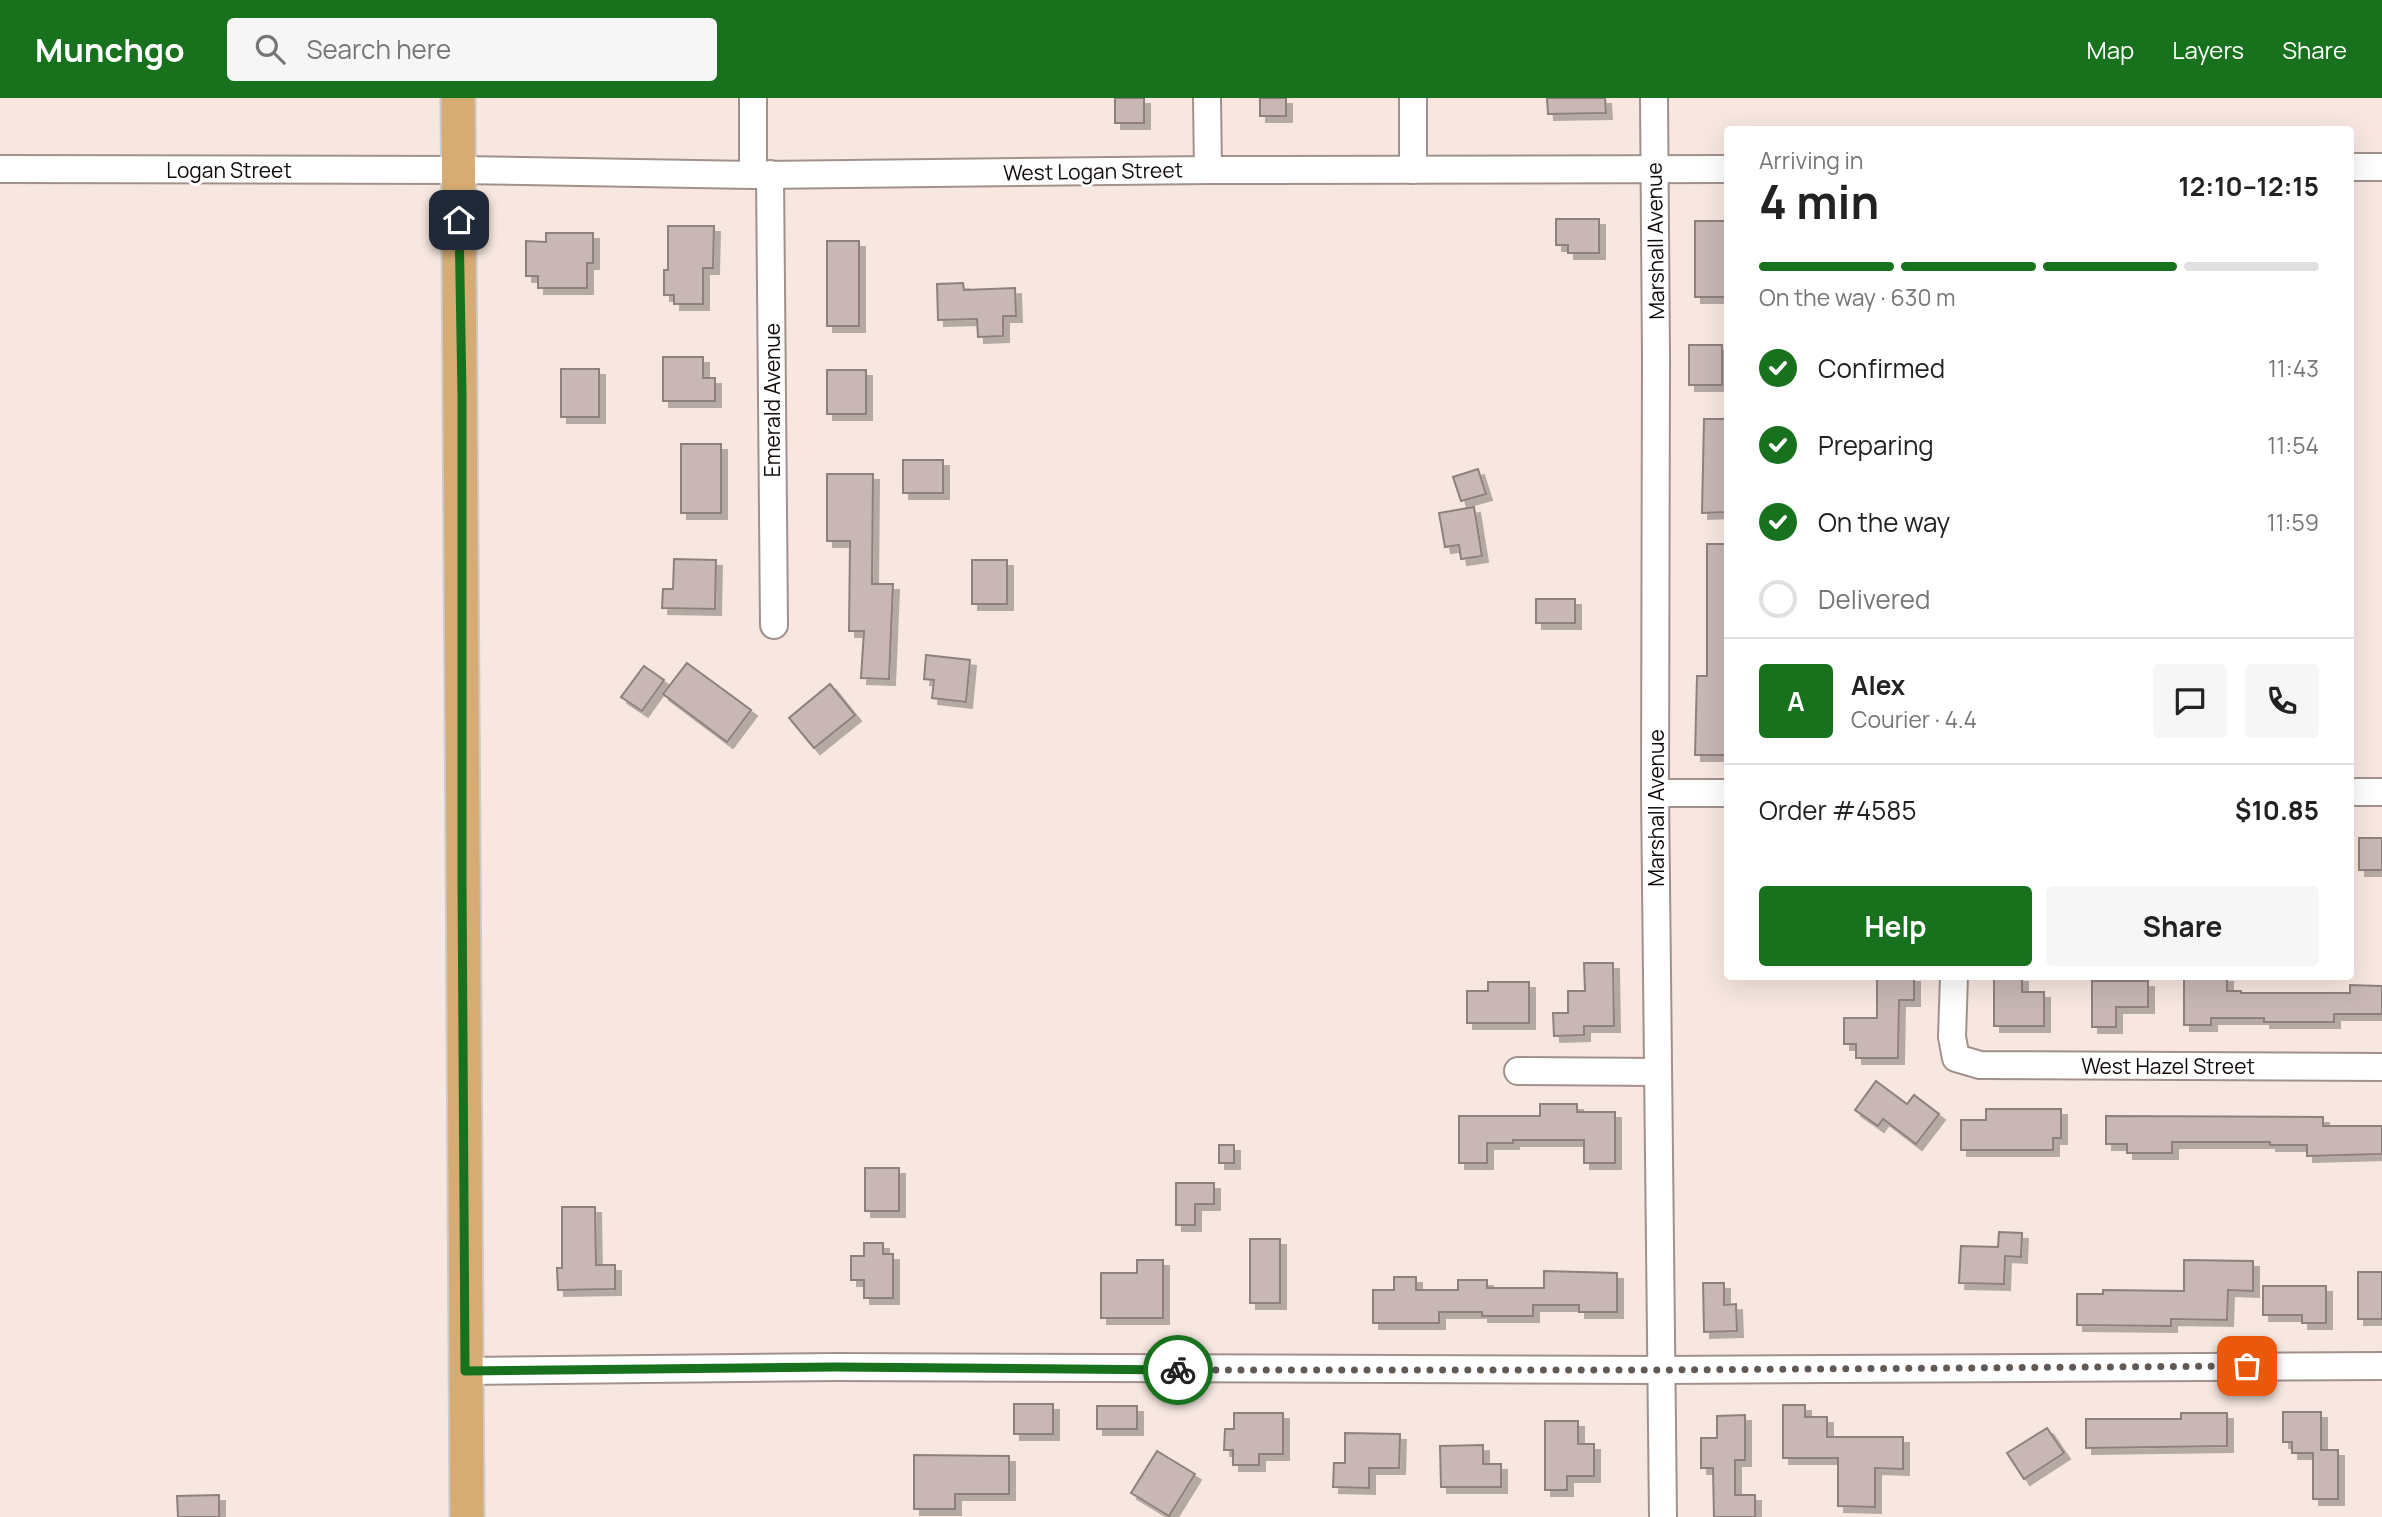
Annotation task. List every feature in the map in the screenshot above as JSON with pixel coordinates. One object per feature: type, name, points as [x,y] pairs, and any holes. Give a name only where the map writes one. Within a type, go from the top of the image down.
[{"type":"main road","points":[[458,98],[462,394],[462,891],[467,1517]]},
{"type":"street","name":"Emerald Avenue","points":[[753,98],[762,174],[774,625]]},
{"type":"street","points":[[1207,98],[1208,170]]},
{"type":"street","points":[[1413,98],[1413,170]]},
{"type":"street","name":"Marshall Avenue","points":[[1654,98],[1655,793],[1663,1517]]},
{"type":"street","points":[[2354,167],[2382,167]]},
{"type":"street","name":"Logan Street","points":[[0,169],[459,170]]},
{"type":"street","name":"West Logan Street","points":[[459,170],[762,174],[1724,169]]},
{"type":"street","points":[[2354,792],[2382,792]]},
{"type":"street","points":[[1655,793],[1724,793]]},
{"type":"street","name":"West Hazel Street","points":[[1954,980],[1952,1037],[1956,1058],[1980,1065],[2382,1067]]},
{"type":"street","points":[[1518,1071],[1658,1072]]},
{"type":"street","points":[[465,1371],[835,1367],[1073,1370],[1661,1370],[2382,1366]]},
{"type":"building","points":[[1115,98],[1144,98],[1144,123],[1115,123]]},
{"type":"building","points":[[1260,98],[1286,98],[1286,116],[1260,116]]},
{"type":"building","points":[[1547,98],[1605,98],[1606,113],[1548,114]]},
{"type":"building","points":[[1556,219],[1599,219],[1599,253],[1568,253],[1568,245],[1556,245]]},
{"type":"building","points":[[1695,221],[1724,221],[1724,297],[1695,297]]},
{"type":"building","points":[[668,226],[714,226],[713,268],[703,268],[703,304],[674,304],[674,295],[664,295],[664,270],[668,270]]},
{"type":"building","points":[[546,233],[593,233],[593,263],[587,263],[587,288],[538,288],[538,276],[526,276],[526,241],[546,242]]},
{"type":"building","points":[[827,241],[859,241],[859,326],[827,326]]},
{"type":"building","points":[[963,283],[964,290],[1015,288],[1016,316],[1003,316],[1003,336],[978,337],[977,319],[938,320],[937,284]]},
{"type":"building","points":[[1689,345],[1722,345],[1722,385],[1689,385]]},
{"type":"building","points":[[663,357],[703,357],[703,378],[715,378],[715,401],[663,401]]},
{"type":"building","points":[[561,369],[599,369],[599,417],[561,417]]},
{"type":"building","points":[[827,370],[866,370],[866,414],[827,414]]},
{"type":"building","points":[[1704,419],[1724,419],[1724,512],[1702,513]]},
{"type":"building","points":[[681,444],[721,444],[721,513],[681,513]]},
{"type":"building","points":[[903,460],[943,460],[943,493],[903,493]]},
{"type":"building","points":[[1478,469],[1486,494],[1461,501],[1453,477]]},
{"type":"building","points":[[827,474],[873,474],[872,584],[893,584],[889,679],[861,678],[864,631],[849,631],[850,541],[827,541]]},
{"type":"building","points":[[1474,507],[1482,556],[1461,559],[1459,545],[1445,547],[1439,513]]},
{"type":"building","points":[[1707,544],[1724,544],[1724,755],[1695,755],[1697,676],[1707,676]]},
{"type":"building","points":[[674,559],[716,560],[715,609],[662,608],[663,589],[673,589]]},
{"type":"building","points":[[972,560],[1007,560],[1007,604],[972,604]]},
{"type":"building","points":[[1536,599],[1575,599],[1575,623],[1536,623]]},
{"type":"building","points":[[926,655],[970,660],[966,702],[932,698],[934,680],[924,679]]},
{"type":"building","points":[[687,663],[751,710],[727,742],[663,694]]},
{"type":"building","points":[[644,666],[664,680],[642,711],[621,697]]},
{"type":"building","points":[[830,684],[855,715],[814,748],[789,718]]},
{"type":"building","points":[[2359,838],[2382,838],[2382,870],[2359,870]]},
{"type":"building","points":[[1584,963],[1613,963],[1614,1026],[1584,1026],[1584,1035],[1554,1036],[1553,1013],[1568,1013],[1568,991],[1585,991]]},
{"type":"building","points":[[1877,980],[1914,980],[1914,1000],[1899,1000],[1898,1058],[1856,1058],[1856,1044],[1844,1044],[1844,1018],[1877,1018]]},
{"type":"building","points":[[1994,980],[2022,980],[2022,992],[2044,992],[2044,1026],[1994,1026]]},
{"type":"building","points":[[2184,980],[2227,980],[2227,991],[2241,993],[2350,993],[2350,985],[2382,986],[2382,1014],[2334,1014],[2334,1022],[2264,1022],[2264,1018],[2211,1018],[2211,1025],[2184,1025]]},
{"type":"building","points":[[2092,981],[2148,981],[2148,1007],[2116,1007],[2116,1027],[2092,1027]]},
{"type":"building","points":[[1488,982],[1529,982],[1529,1023],[1467,1023],[1467,991],[1488,991]]},
{"type":"building","points":[[1876,1081],[1907,1104],[1914,1095],[1939,1114],[1916,1144],[1883,1119],[1878,1126],[1855,1110]]},
{"type":"building","points":[[1540,1104],[1577,1104],[1577,1112],[1615,1112],[1615,1163],[1584,1163],[1584,1140],[1513,1140],[1513,1143],[1487,1143],[1487,1163],[1459,1163],[1459,1116],[1540,1116]]},
{"type":"building","points":[[1986,1109],[2061,1109],[2061,1138],[2053,1138],[2053,1150],[1961,1150],[1961,1120],[1986,1120]]},
{"type":"building","points":[[2106,1116],[2323,1117],[2323,1126],[2382,1126],[2382,1154],[2307,1156],[2307,1145],[2270,1145],[2270,1142],[2172,1142],[2172,1153],[2127,1153],[2127,1144],[2106,1144]]},
{"type":"building","points":[[1219,1145],[1234,1145],[1234,1163],[1219,1163]]},
{"type":"building","points":[[865,1168],[899,1168],[899,1211],[865,1211]]},
{"type":"building","points":[[1176,1183],[1214,1183],[1214,1204],[1195,1204],[1195,1225],[1176,1225]]},
{"type":"building","points":[[562,1207],[595,1207],[596,1265],[615,1265],[615,1289],[558,1290],[557,1268],[562,1268]]},
{"type":"building","points":[[1999,1232],[2022,1233],[2021,1257],[2005,1256],[2004,1284],[1959,1283],[1961,1246],[1998,1247]]},
{"type":"building","points":[[1250,1239],[1280,1239],[1280,1303],[1250,1303]]},
{"type":"building","points":[[864,1243],[883,1243],[883,1254],[893,1254],[893,1298],[864,1298],[864,1280],[851,1280],[851,1256],[864,1256]]},
{"type":"building","points":[[1137,1260],[1163,1260],[1163,1318],[1101,1318],[1101,1273],[1137,1273]]},
{"type":"building","points":[[2184,1260],[2253,1261],[2253,1291],[2228,1290],[2227,1320],[2171,1319],[2171,1326],[2077,1325],[2077,1294],[2103,1294],[2103,1290],[2184,1291]]},
{"type":"building","points":[[1544,1271],[1617,1273],[1617,1312],[1579,1312],[1579,1305],[1533,1305],[1533,1316],[1482,1316],[1482,1312],[1439,1312],[1439,1323],[1373,1323],[1373,1290],[1394,1290],[1394,1277],[1416,1277],[1416,1290],[1458,1290],[1458,1280],[1487,1280],[1487,1288],[1544,1288]]},
{"type":"building","points":[[2358,1272],[2382,1272],[2382,1319],[2358,1319]]},
{"type":"building","points":[[1703,1283],[1724,1283],[1724,1305],[1736,1304],[1737,1331],[1704,1332]]},
{"type":"building","points":[[2263,1286],[2326,1286],[2326,1323],[2302,1323],[2302,1315],[2263,1315]]},
{"type":"building","points":[[1014,1404],[1053,1404],[1053,1434],[1014,1434]]},
{"type":"building","points":[[1783,1405],[1805,1405],[1805,1417],[1827,1417],[1827,1437],[1903,1437],[1903,1469],[1875,1468],[1875,1507],[1838,1506],[1838,1458],[1783,1458]]},
{"type":"building","points":[[1097,1406],[1137,1406],[1137,1429],[1097,1429]]},
{"type":"building","points":[[2283,1412],[2321,1412],[2321,1450],[2338,1450],[2338,1499],[2313,1499],[2313,1453],[2292,1453],[2292,1442],[2283,1442]]},
{"type":"building","points":[[1234,1413],[1283,1413],[1283,1454],[1259,1454],[1259,1465],[1233,1465],[1233,1450],[1224,1450],[1225,1429],[1234,1429]]},
{"type":"building","points":[[2181,1413],[2227,1413],[2227,1446],[2086,1448],[2086,1419],[2181,1419]]},
{"type":"building","points":[[1745,1415],[1745,1460],[1735,1460],[1735,1495],[1755,1495],[1755,1517],[1714,1517],[1713,1468],[1701,1468],[1701,1438],[1717,1438],[1717,1416]]},
{"type":"building","points":[[1545,1421],[1578,1421],[1578,1444],[1594,1444],[1594,1476],[1567,1476],[1567,1490],[1545,1490]]},
{"type":"building","points":[[2047,1428],[2064,1453],[2024,1479],[2007,1453]]},
{"type":"building","points":[[1345,1433],[1400,1434],[1399,1468],[1369,1468],[1369,1488],[1333,1487],[1334,1463],[1345,1463]]},
{"type":"building","points":[[1483,1445],[1483,1464],[1501,1464],[1501,1487],[1441,1487],[1440,1446]]},
{"type":"building","points":[[1157,1451],[1195,1474],[1169,1516],[1131,1493]]},
{"type":"building","points":[[914,1455],[1009,1456],[1009,1494],[955,1494],[955,1509],[914,1509]]},
{"type":"building","points":[[219,1495],[219,1517],[178,1517],[177,1496]]},
{"type":"way so far","points":[[1178,1370],[2247,1366]]},
{"type":"route","points":[[459,220],[465,1371],[835,1367],[1178,1370]]}]
